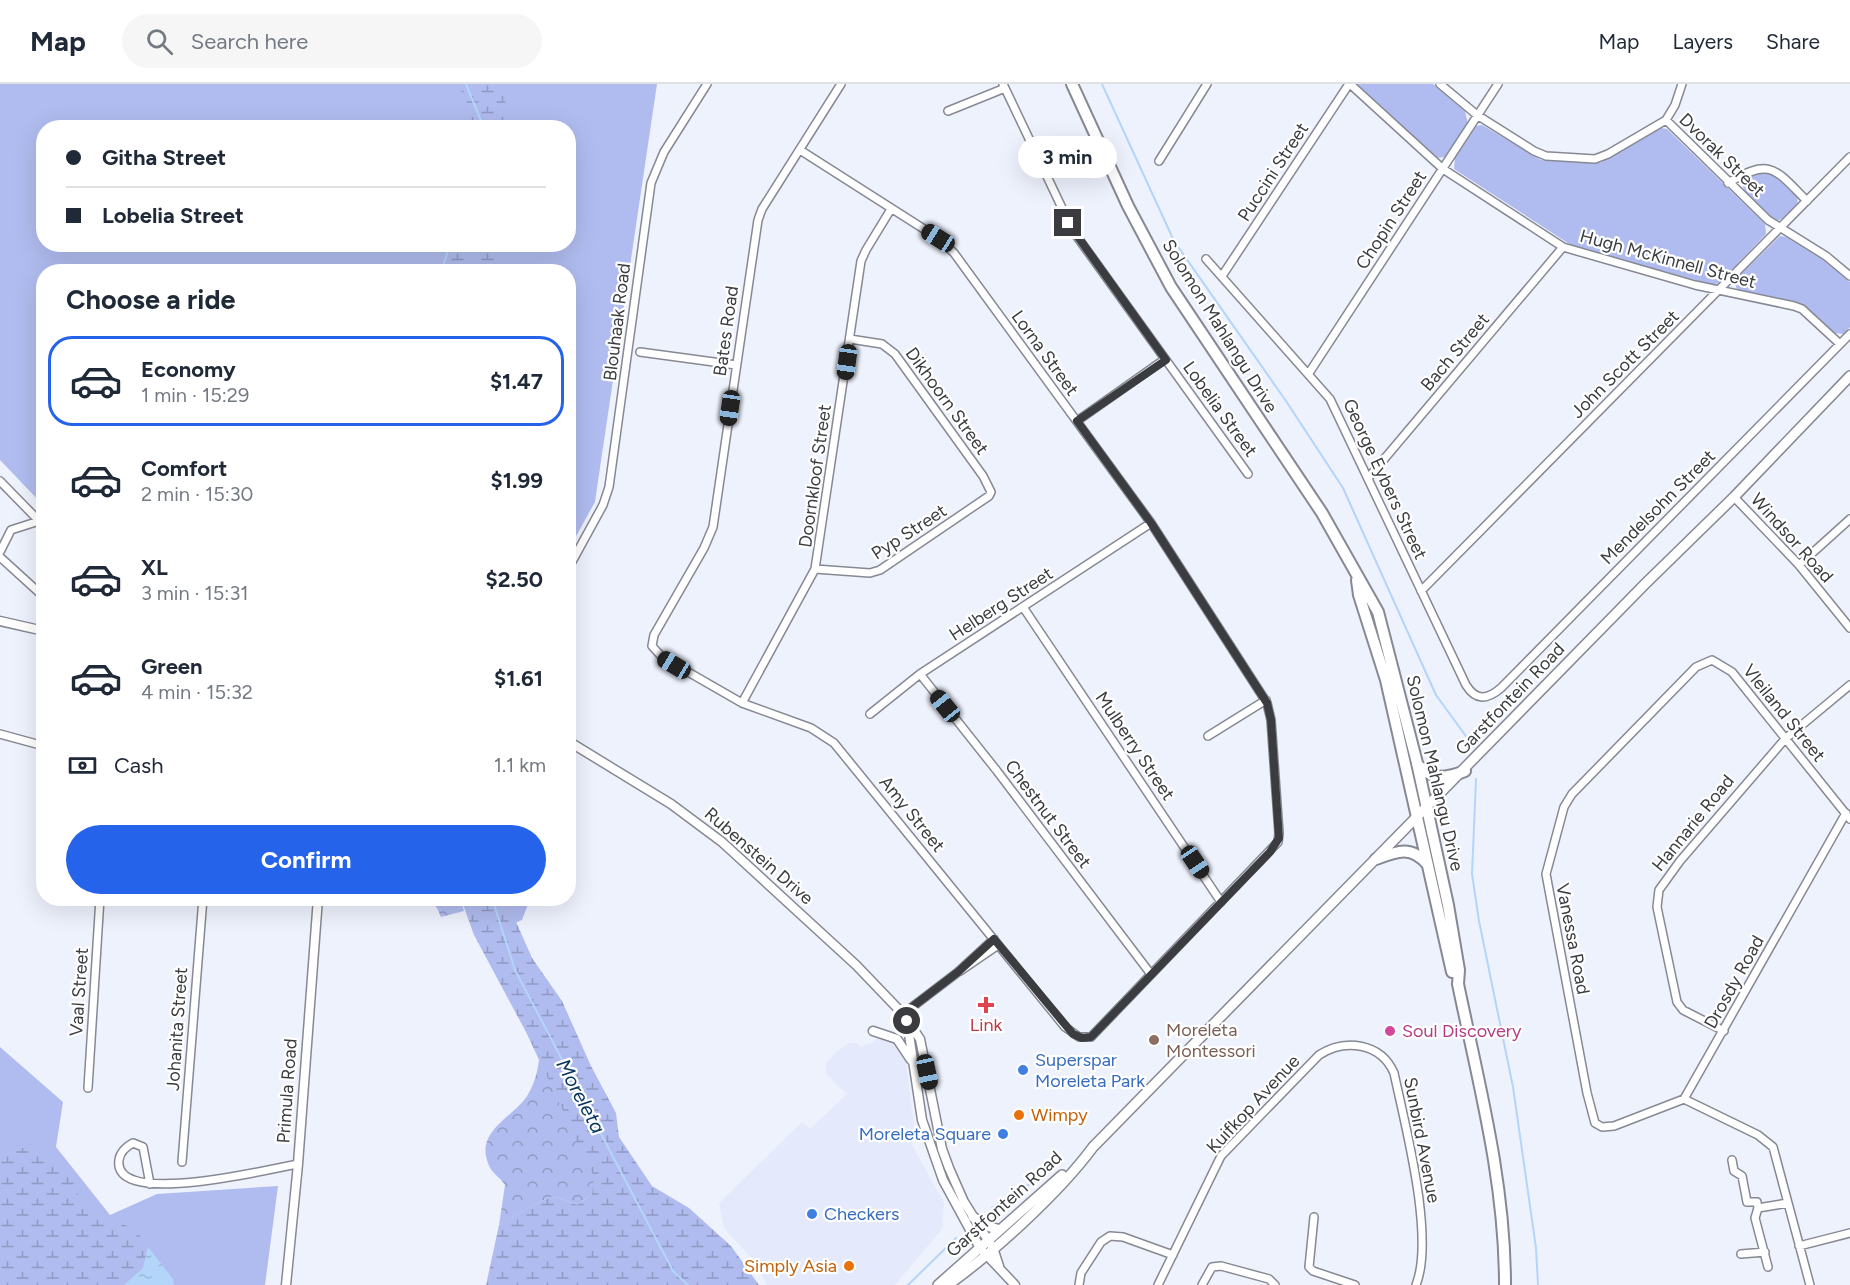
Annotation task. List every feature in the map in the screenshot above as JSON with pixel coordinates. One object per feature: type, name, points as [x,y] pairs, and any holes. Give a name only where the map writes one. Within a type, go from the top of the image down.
[{"type":"main road","name":"Solomon Mahlangu Drive","points":[[1072,84],[1128,206],[1171,287],[1322,513],[1378,612],[1417,763],[1448,904],[1459,970],[1458,984]]},
{"type":"main road","name":"Garstfontein Road","points":[[948,1285],[991,1244],[1054,1191],[1093,1147],[1465,771],[1850,376]]},
{"type":"main road","name":"Solomon Mahlangu Drive","points":[[1357,576],[1359,596],[1386,680],[1452,973],[1458,984],[1493,1142],[1500,1188],[1505,1285]]},
{"type":"main road","points":[[1417,763],[1426,773],[1437,777],[1451,776],[1465,771]]},
{"type":"main road","points":[[1376,859],[1404,850],[1416,853],[1428,865]]},
{"type":"main road","name":"Garstfontein Road","points":[[991,1244],[1000,1230],[1093,1147]]},
{"type":"main road","points":[[973,1217],[987,1226],[1000,1230]]},
{"type":"main road","name":"Garstfontein Road","points":[[938,1285],[983,1252]]},
{"type":"street","name":"Blouhaak Road","points":[[576,554],[603,505],[609,487],[651,183],[664,152],[707,84]]},
{"type":"street","name":"Bates Road","points":[[662,657],[655,652],[652,640],[704,548],[713,527],[758,220],[841,84]]},
{"type":"street","points":[[1160,161],[1207,84]]},
{"type":"street","name":"Hugh McKinnell Street","points":[[1349,84],[1443,170],[1563,246],[1719,290],[1798,307],[1840,344]]},
{"type":"street","name":"Puccini Street","points":[[1222,276],[1349,84]]},
{"type":"street","name":"Dvorak Street","points":[[1440,84],[1477,116],[1540,154],[1595,159],[1608,154],[1666,120],[1728,183],[1778,228],[1826,256],[1850,276]]},
{"type":"street","name":"Chopin Street","points":[[1310,373],[1498,84]]},
{"type":"street","points":[[1666,120],[1675,105],[1682,84]]},
{"type":"street","points":[[948,111],[1004,86]]},
{"type":"street","name":"Lobelia Street","points":[[1004,86],[1072,231],[1248,474]]},
{"type":"street","name":"Lorna Street","points":[[800,150],[938,238],[954,253],[1151,523],[1266,700],[1271,720],[1279,835],[1275,845],[1221,902]]},
{"type":"street","name":"John Scott Street","points":[[1421,591],[1850,157]]},
{"type":"street","points":[[1728,183],[1749,170],[1762,167],[1785,179],[1807,201]]},
{"type":"street","name":"Doornkloof Street","points":[[742,703],[815,568],[861,261],[891,209]]},
{"type":"street","name":"Bach Street","points":[[1369,477],[1563,246]]},
{"type":"street","name":"George Eybers Street","points":[[1206,259],[1310,373],[1334,405],[1466,685],[1474,695],[1486,698]]},
{"type":"street","name":"Mendelsohn Street","points":[[1486,698],[1501,688],[1850,334]]},
{"type":"street","name":"Dikhoorn Street","points":[[850,339],[882,344],[895,354],[983,476]]},
{"type":"street","points":[[640,352],[736,365]]},
{"type":"street","points":[[1077,421],[1166,360]]},
{"type":"street","name":"Pyp Street","points":[[815,568],[870,573],[880,570],[989,496],[991,488],[983,476]]},
{"type":"street","points":[[1,484],[36,519]]},
{"type":"street","name":"Windsor Road","points":[[1734,497],[1799,566],[1850,628]]},
{"type":"street","points":[[1799,566],[1850,519]]},
{"type":"street","name":"Helberg Street","points":[[870,714],[920,674],[1151,523]]},
{"type":"street","points":[[0,552],[11,530],[36,525]]},
{"type":"street","points":[[0,557],[36,590]]},
{"type":"street","name":"Mulberry Street","points":[[1023,607],[1221,902]]},
{"type":"street","points":[[0,621],[36,629]]},
{"type":"street","name":"Amy Street","points":[[662,657],[742,703],[811,728],[834,743],[1073,1034],[1082,1038],[1096,1033],[1150,974]]},
{"type":"street","name":"Vleiland Street","points":[[1712,660],[1732,672],[1848,816]]},
{"type":"street","name":"Vanessa Road","points":[[1684,1099],[1614,1126],[1602,1127],[1595,1123],[1588,1100],[1548,891],[1548,865],[1564,807],[1572,794],[1696,667],[1712,660]]},
{"type":"street","name":"Chestnut Street","points":[[920,674],[997,771],[1150,974]]},
{"type":"street","name":"Hannarie Road","points":[[1724,1031],[1683,1010],[1677,1002],[1657,898],[1665,879],[1785,739],[1850,685]]},
{"type":"street","points":[[1208,736],[1266,700]]},
{"type":"street","points":[[0,735],[36,744]]},
{"type":"street","name":"Rubenstein Drive","points":[[576,746],[662,798],[722,842],[855,965],[905,1018],[920,1039],[942,1149],[956,1184],[973,1217],[991,1244],[999,1266]]},
{"type":"street","name":"Drosdy Road","points":[[1684,1099],[1848,816]]},
{"type":"street","points":[[1150,974],[1221,902]]},
{"type":"street","name":"Vaal Street","points":[[88,1088],[99,906]]},
{"type":"street","name":"Johanita Street","points":[[182,1162],[201,906]]},
{"type":"street","name":"Primula Road","points":[[286,1285],[298,1164],[317,906]]},
{"type":"street","points":[[996,942],[905,1018],[927,1139],[948,1192],[983,1252],[1015,1285]]},
{"type":"street","points":[[873,1030],[900,1042],[914,1069]]},
{"type":"street","name":"Sunbird Avenue","points":[[1332,1048],[1356,1046],[1371,1048],[1386,1058],[1394,1072],[1422,1219],[1422,1263],[1416,1285]]},
{"type":"street","name":"Kuifkop Avenue","points":[[1158,1285],[1221,1156],[1319,1055],[1332,1048]]},
{"type":"street","points":[[1684,1099],[1766,1140],[1773,1147],[1810,1285]]},
{"type":"street","points":[[150,1184],[143,1147],[133,1143],[120,1156],[121,1170],[131,1181],[150,1184],[187,1183],[298,1164]]},
{"type":"street","points":[[1732,1160],[1734,1171],[1742,1176],[1747,1202],[1756,1202],[1758,1208],[1755,1218],[1768,1267]]},
{"type":"street","points":[[1758,1208],[1788,1203]]},
{"type":"street","points":[[1314,1217],[1309,1267],[1313,1271],[1356,1285]]},
{"type":"street","points":[[1799,1246],[1850,1233]]},
{"type":"street","points":[[1079,1285],[1079,1277],[1101,1242],[1110,1236],[1123,1237],[1173,1255]]},
{"type":"street","points":[[1741,1254],[1765,1252]]},
{"type":"street","points":[[1202,1285],[1212,1267],[1221,1266],[1269,1279],[1275,1285]]},
{"type":"shaded area","points":[[879,1036],[895,1040],[905,1056],[914,1125],[912,1145],[944,1203],[942,1229],[895,1285],[767,1285],[756,1263],[724,1228],[719,1203],[802,1122],[810,1129],[847,1094],[826,1074],[826,1063],[835,1053],[849,1043],[857,1043],[860,1047],[872,1043]]},
{"type":"green space","points":[[0,84],[657,84],[595,502],[576,536],[576,264],[36,264],[36,498],[0,460]]},
{"type":"green space","points":[[459,84],[504,84],[509,120],[472,120]]},
{"type":"green space","points":[[1354,84],[1433,84],[1465,111],[1468,124],[1446,157],[1435,158]]},
{"type":"green space","points":[[1482,125],[1541,160],[1600,163],[1661,128],[1667,129],[1765,224],[1766,234],[1720,282],[1714,285],[1574,247],[1454,169],[1455,158],[1476,126]]},
{"type":"green space","points":[[1762,171],[1777,177],[1797,197],[1798,204],[1779,220],[1762,211],[1742,186],[1741,181],[1749,174]]},
{"type":"green space","points":[[1780,236],[1786,237],[1825,261],[1850,282],[1850,327],[1844,334],[1834,333],[1803,305],[1737,290],[1735,283],[1737,278]]},
{"type":"green space","points":[[444,252],[513,252],[508,264],[439,264]]},
{"type":"green space","points":[[435,906],[463,906],[464,911],[441,917]]},
{"type":"green space","points":[[464,906],[509,906],[532,958],[562,1001],[591,1066],[616,1113],[619,1137],[652,1186],[689,1208],[731,1246],[759,1285],[486,1285],[499,1225],[527,1208],[550,1198],[560,1198],[577,1205],[592,1194],[594,1177],[526,1032],[474,935]]},
{"type":"green space","points":[[509,906],[527,906],[522,920],[515,923]]},
{"type":"green space","points":[[0,1047],[63,1102],[56,1147],[110,1215],[157,1194],[278,1186],[265,1285],[0,1285]]},
{"type":"green space","points":[[539,1059],[595,1177],[592,1194],[577,1205],[560,1198],[550,1198],[499,1225],[505,1185],[489,1166],[487,1143],[496,1127],[528,1095],[535,1080]]},
{"type":"green space","points":[[20,1147],[68,1166],[77,1178],[78,1199],[91,1219],[124,1225],[142,1238],[148,1247],[143,1264],[134,1278],[124,1285],[0,1285],[0,1152],[6,1148]]},
{"type":"water","points":[[148,1247],[173,1279],[174,1285],[124,1285],[143,1268]]},
{"type":"waterway","name":"Moreleta","points":[[466,84],[481,120]]},
{"type":"waterway","points":[[1102,84],[1174,241],[1286,401],[1343,488],[1436,695],[1468,739]]},
{"type":"waterway","name":"Moreleta","points":[[444,264],[447,252]]},
{"type":"waterway","points":[[1476,779],[1472,874],[1479,921],[1513,1087],[1536,1248],[1538,1285]]},
{"type":"waterway","name":"Moreleta","points":[[495,906],[515,970],[673,1271],[688,1285]]},
{"type":"waterway","points":[[992,1208],[1009,1195],[1036,1181]]},
{"type":"waterway","points":[[908,1285],[956,1238]]},
{"type":"place","name":"Link","points":[[986,1005]]},
{"type":"place","name":"Soul Discovery","points":[[1390,1031]]},
{"type":"place","name":"Moreleta Montessori","points":[[1154,1040]]},
{"type":"place","name":"Superspar Moreleta Park","points":[[1023,1070]]},
{"type":"place","name":"Wimpy","points":[[1019,1115]]},
{"type":"place","name":"Moreleta Square","points":[[1003,1134]]},
{"type":"place","name":"Checkers","points":[[812,1214]]},
{"type":"place","name":"Simply Asia","points":[[849,1266]]},
{"type":"route","points":[[907,1021],[903,1014],[958,972],[971,957],[994,939],[1065,1027],[1079,1037],[1091,1037],[1270,852],[1279,838],[1271,720],[1267,703],[1151,523],[1077,421],[1166,360],[1106,280],[1068,223]]}]
